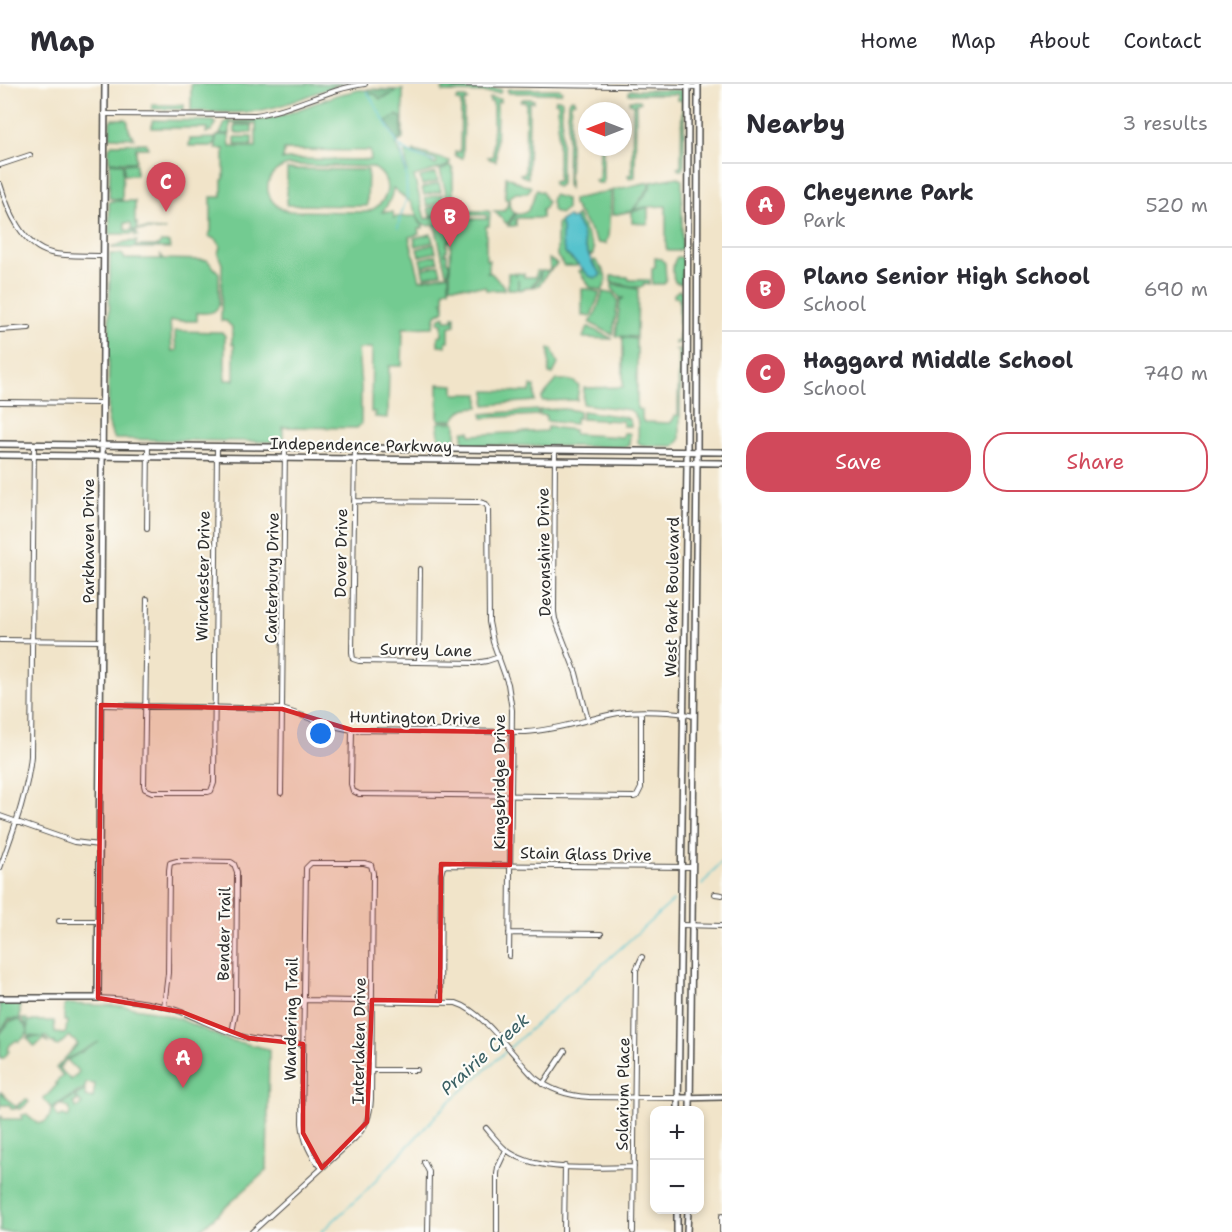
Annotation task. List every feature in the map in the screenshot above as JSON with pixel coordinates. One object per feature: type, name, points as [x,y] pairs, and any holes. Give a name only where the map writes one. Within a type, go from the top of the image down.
[{"type":"main road","name":"Parkhaven Drive","points":[[98,998],[105,84]]},
{"type":"main road","name":"West Park Boulevard","points":[[678,1106],[687,463],[688,85]]},
{"type":"main road","name":"West Park Boulevard","points":[[690,1106],[698,452],[698,85]]},
{"type":"main road","name":"Independence Parkway","points":[[0,444],[722,452]]},
{"type":"main road","points":[[634,451],[634,462]]},
{"type":"main road","name":"Independence Parkway","points":[[0,454],[722,463]]},
{"type":"main road","points":[[0,998],[98,998]]},
{"type":"main road","points":[[678,1098],[722,1096]]},
{"type":"main road","points":[[677,1214],[677,1232]]},
{"type":"main road","points":[[687,1232],[688,1214]]},
{"type":"street","points":[[104,114],[255,115],[280,111],[337,89],[365,84]]},
{"type":"street","points":[[451,84],[698,85]]},
{"type":"street","points":[[0,165],[30,154]]},
{"type":"street","points":[[0,184],[7,208],[21,232],[33,244],[50,253],[104,256]]},
{"type":"street","points":[[0,330],[29,328]]},
{"type":"street","points":[[0,402],[103,403]]},
{"type":"street","points":[[0,868],[27,788],[31,756],[34,445]]},
{"type":"street","points":[[147,529],[148,446]]},
{"type":"street","name":"Winchester Drive","points":[[145,706],[144,781],[146,789],[152,792],[203,793],[211,791],[213,788],[217,446]]},
{"type":"street","name":"Canterbury Drive","points":[[281,793],[285,447]]},
{"type":"street","name":"Dover Drive","points":[[353,659],[354,447]]},
{"type":"street","name":"Devonshire Drive","points":[[555,451],[554,612],[576,673],[588,720]]},
{"type":"street","name":"Kingsbridge Drive","points":[[354,501],[479,502],[486,504],[489,514],[489,622],[493,642],[505,672],[510,697],[512,732],[509,956]]},
{"type":"street","points":[[419,662],[420,569]]},
{"type":"street","points":[[145,706],[147,599]]},
{"type":"street","points":[[0,640],[101,641]]},
{"type":"street","name":"Surrey Lane","points":[[353,659],[359,661],[475,663],[499,657]]},
{"type":"street","name":"Huntington Drive","points":[[101,705],[282,709],[352,730],[512,732],[547,730],[617,714],[684,713],[694,716]]},
{"type":"street","points":[[352,730],[351,784],[356,793],[631,797],[638,796],[641,788],[641,712]]},
{"type":"street","points":[[0,816],[74,842],[100,845]]},
{"type":"street","name":"Bender Trail","points":[[164,1007],[168,973],[170,863],[227,861],[236,867],[236,1011],[232,1033]]},
{"type":"street","name":"Interlaken Drive","points":[[252,1232],[356,1138],[367,1122],[371,1099],[373,873],[371,865],[364,863],[308,864]]},
{"type":"street","name":"Wandering Trail","points":[[308,864],[305,873],[303,1133],[309,1150],[322,1168]]},
{"type":"street","name":"Stain Glass Drive","points":[[440,1001],[441,874],[443,867],[449,864],[692,867]]},
{"type":"street","points":[[715,894],[722,895]]},
{"type":"street","points":[[59,921],[99,921]]},
{"type":"street","points":[[680,925],[722,926]]},
{"type":"street","points":[[509,933],[601,934]]},
{"type":"street","name":"Solarium Place","points":[[633,1232],[636,970],[642,957]]},
{"type":"street","points":[[98,998],[128,1000],[164,1007],[232,1033],[266,1041],[303,1044]]},
{"type":"street","points":[[304,1000],[456,1002],[468,1007],[479,1017],[534,1077],[558,1092],[578,1096],[678,1098]]},
{"type":"street","points":[[543,1084],[565,1051]]},
{"type":"street","points":[[371,1070],[417,1070]]},
{"type":"street","points":[[486,1128],[506,1150],[533,1163],[634,1167]]},
{"type":"street","points":[[497,1232],[497,1174],[506,1150]]},
{"type":"street","points":[[424,1162],[429,1172],[428,1232]]},
{"type":"street","points":[[564,1232],[565,1166]]},
{"type":"street","points":[[722,1215],[722,1232]]},
{"type":"highlighted area","points":[[101,705],[282,709],[352,730],[512,732],[510,865],[441,864],[440,1001],[372,1000],[367,1122],[322,1168],[303,1133],[303,1044],[248,1038],[182,1012],[98,998]]},
{"type":"green space","points":[[191,84],[343,84],[280,106],[251,112],[231,112],[191,111]]},
{"type":"green space","points":[[444,88],[501,90],[500,93],[443,92]]},
{"type":"green space","points":[[368,89],[394,90],[395,93],[380,99],[375,94],[370,94]]},
{"type":"green space","points":[[559,89],[562,91],[561,93],[509,93],[507,90]]},
{"type":"green space","points":[[359,90],[403,90],[403,139],[396,144],[403,159],[405,172],[407,171],[405,153],[407,152],[436,165],[436,160],[413,153],[414,151],[450,161],[445,167],[414,176],[425,219],[450,213],[450,221],[429,226],[421,223],[411,203],[393,188],[390,200],[382,212],[393,212],[394,218],[416,216],[419,223],[423,225],[423,228],[418,229],[419,234],[409,237],[420,280],[449,274],[449,289],[444,290],[442,301],[444,310],[436,315],[433,327],[403,328],[402,366],[389,366],[387,418],[375,417],[375,412],[371,412],[372,348],[358,349],[361,424],[357,428],[283,427],[283,442],[115,439],[108,421],[110,254],[122,254],[125,259],[162,259],[160,254],[164,259],[207,260],[219,273],[219,305],[212,312],[197,313],[197,321],[170,321],[172,351],[177,350],[175,331],[222,332],[225,336],[225,380],[234,380],[232,327],[226,321],[221,321],[222,264],[218,254],[220,246],[217,240],[208,236],[211,231],[211,197],[222,197],[222,180],[224,179],[224,149],[216,149],[216,137],[229,135],[230,147],[256,147],[256,123],[230,123],[230,134],[220,134],[225,123],[262,120],[284,115],[337,95]],"holes":[[[284,150],[370,151],[371,160],[281,160]],[[288,165],[372,167],[379,172],[387,184],[385,198],[374,209],[366,212],[287,211],[272,201],[268,187],[273,174]]]},
{"type":"green space","points":[[630,90],[680,90],[684,93],[684,166],[682,170],[677,168],[681,167],[682,100],[678,100],[678,94],[629,94]]},
{"type":"green space","points":[[458,98],[468,100],[464,102],[463,158],[455,155],[455,152],[460,152],[461,102],[456,101]]},
{"type":"green space","points":[[489,99],[501,99],[497,102],[496,161],[488,157],[493,156],[493,102]]},
{"type":"green space","points":[[523,99],[534,100],[534,102],[529,102],[528,178],[520,174],[525,173],[526,102],[521,101]]},
{"type":"green space","points":[[556,99],[562,101],[561,184],[557,187],[553,184],[553,181],[558,181],[558,103],[555,102]]},
{"type":"green space","points":[[573,99],[575,102],[571,103],[569,188],[567,185],[568,102]]},
{"type":"green space","points":[[630,100],[639,100],[641,102],[636,104],[635,177],[629,178],[628,175],[632,174],[633,104]]},
{"type":"green space","points":[[152,105],[184,105],[184,109],[152,109]]},
{"type":"green space","points":[[397,115],[402,118],[401,138],[397,141],[386,121]]},
{"type":"green space","points":[[112,119],[126,119],[134,138],[110,137]]},
{"type":"green space","points":[[153,120],[213,121],[216,124],[212,131],[206,133],[207,128],[152,128]]},
{"type":"green space","points":[[235,125],[252,125],[252,133],[235,133]]},
{"type":"green space","points":[[235,137],[252,137],[252,145],[235,145]]},
{"type":"green space","points":[[215,138],[213,146],[189,146],[190,139]]},
{"type":"green space","points":[[146,143],[148,148],[136,148],[136,161],[134,162],[109,161],[109,148],[113,144]]},
{"type":"green space","points":[[600,156],[603,156],[603,183],[595,181],[599,179]]},
{"type":"green space","points":[[110,163],[123,164],[122,200],[109,198]]},
{"type":"green space","points":[[124,164],[136,164],[136,175],[124,175]]},
{"type":"green space","points":[[449,165],[453,169],[453,211],[451,212],[440,170]]},
{"type":"green space","points":[[287,169],[368,170],[367,206],[287,205]]},
{"type":"green space","points":[[436,173],[438,181],[422,185],[420,177]]},
{"type":"green space","points":[[506,176],[531,188],[527,193],[516,193],[510,197],[510,208],[515,213],[507,224],[494,211],[504,211],[507,207]]},
{"type":"green space","points":[[678,177],[682,180],[682,249],[669,251],[666,247],[666,206],[634,210],[650,188],[651,182]]},
{"type":"green space","points":[[649,182],[649,188],[632,211],[612,215],[613,190]]},
{"type":"green space","points":[[439,183],[441,191],[424,195],[422,188]]},
{"type":"green space","points":[[536,190],[542,192],[547,202],[542,210],[542,218],[518,218],[516,226],[508,226],[516,214],[525,213],[528,210]]},
{"type":"green space","points":[[611,191],[608,239],[606,244],[598,243],[573,204],[573,199]]},
{"type":"green space","points":[[442,194],[444,201],[427,206],[425,198]]},
{"type":"green space","points":[[553,195],[566,199],[566,209],[560,214],[553,211],[551,201]]},
{"type":"green space","points":[[135,201],[137,229],[166,230],[136,230],[138,236],[135,236],[135,230],[132,230],[131,223],[125,223],[125,230],[134,231],[133,234],[110,234],[109,202]]},
{"type":"green space","points":[[445,204],[447,212],[430,216],[428,208]]},
{"type":"green space","points":[[648,208],[648,224],[632,223],[632,212]]},
{"type":"green space","points":[[458,211],[490,212],[489,226],[486,226],[486,260],[489,260],[489,272],[486,273],[491,273],[505,287],[504,290],[450,286],[451,219],[487,219],[486,215],[458,215]]},
{"type":"green space","points":[[577,215],[594,249],[590,256],[574,218]]},
{"type":"green space","points":[[560,221],[565,251],[578,265],[576,266],[564,266],[557,256],[557,224]]},
{"type":"green space","points":[[450,222],[449,242],[447,242],[447,251],[445,251],[447,262],[449,262],[449,272],[446,273],[435,225]]},
{"type":"green space","points":[[431,234],[433,242],[416,246],[414,238]]},
{"type":"green space","points":[[137,241],[133,248],[111,248],[125,242]]},
{"type":"green space","points":[[161,242],[167,242],[170,248],[135,248],[135,246],[158,246]]},
{"type":"green space","points":[[434,244],[436,252],[419,256],[417,249]]},
{"type":"green space","points":[[436,255],[438,262],[422,267],[420,259]]},
{"type":"green space","points":[[677,257],[683,260],[681,284],[675,282],[673,276],[673,266]]},
{"type":"green space","points":[[655,258],[665,263],[666,281],[664,284],[652,284],[652,268],[655,267]]},
{"type":"green space","points":[[549,259],[557,264],[540,285],[532,287],[540,279],[541,271],[550,270]]},
{"type":"green space","points":[[595,260],[606,278],[602,291],[590,287],[579,271],[583,269],[585,272],[601,274],[592,262]]},
{"type":"green space","points":[[439,265],[441,273],[424,277],[422,269]]},
{"type":"green space","points":[[536,271],[539,271],[539,277],[530,287],[519,290],[518,279],[518,289],[508,289],[508,273],[516,273],[516,276],[517,273],[524,274],[524,277],[536,277]]},
{"type":"green space","points":[[611,276],[628,277],[629,280],[649,280],[649,284],[635,287],[611,282]]},
{"type":"green space","points":[[612,284],[638,289],[636,337],[616,336],[620,300],[624,298],[620,298],[612,288]]},
{"type":"green space","points":[[582,289],[600,293],[591,316],[582,316]]},
{"type":"green space","points":[[679,290],[682,291],[682,342],[675,344],[679,341],[679,298],[674,297],[674,294]]},
{"type":"green space","points":[[603,292],[612,292],[618,300],[613,335],[590,323]]},
{"type":"green space","points":[[445,316],[445,320],[453,320],[455,316],[455,325],[449,327],[449,341],[446,341],[446,346],[438,345],[438,336],[442,335],[442,323],[438,323],[440,318]]},
{"type":"green space","points":[[588,327],[613,339],[584,338]]},
{"type":"green space","points":[[621,337],[636,339],[637,409],[642,410],[644,422],[670,423],[674,416],[678,415],[679,351],[674,350],[682,351],[680,440],[674,446],[642,446],[638,442],[636,417],[630,410],[583,404],[584,388],[623,387],[623,340]]},
{"type":"green space","points":[[549,348],[552,349],[558,364],[553,374],[549,374]]},
{"type":"green space","points":[[557,380],[572,381],[579,386],[577,400],[542,401],[542,397]]},
{"type":"green space","points":[[438,384],[454,385],[455,394],[479,394],[479,407],[464,409],[454,420],[438,419]]},
{"type":"green space","points":[[531,386],[535,386],[535,401],[485,405],[486,391],[530,392]]},
{"type":"green space","points":[[538,410],[538,415],[483,418],[482,414]]},
{"type":"green space","points":[[540,410],[579,411],[579,418],[575,418],[575,424],[546,421],[546,415],[540,415]]},
{"type":"green space","points":[[582,411],[625,417],[630,420],[631,426],[623,426],[623,421],[582,419]]},
{"type":"green space","points":[[440,422],[456,423],[454,444],[441,445],[439,442],[438,424]]},
{"type":"green space","points":[[548,427],[574,430],[574,434],[623,437],[624,433],[629,433],[629,445],[625,447],[468,445],[463,440],[464,431],[470,431],[471,435],[546,431]]},
{"type":"green space","points":[[0,1003],[19,1004],[20,1019],[9,1019],[0,1032]]},
{"type":"green space","points":[[67,1004],[122,1006],[153,1011],[180,1019],[225,1039],[269,1049],[267,1170],[198,1232],[0,1232],[0,1116],[2,1119],[22,1119],[22,1115],[27,1114],[34,1121],[41,1123],[50,1116],[51,1109],[58,1106],[54,1110],[58,1117],[63,1115],[68,1117],[69,1107],[59,1105],[74,1096],[77,1101],[73,1103],[76,1108],[82,1104],[75,1096],[85,1090],[85,1096],[93,1098],[95,1084],[86,1083],[85,1088],[51,1108],[43,1098],[63,1076],[56,1068],[78,1044],[69,1036],[58,1046],[43,1036],[48,1043],[43,1039],[35,1047],[27,1038],[41,1037],[28,1036],[28,1031],[19,1042],[17,1040],[10,1045],[4,1058],[0,1058],[0,1034],[10,1021],[20,1020],[28,1030],[28,1021],[54,1021],[55,1033],[64,1034],[67,1021],[64,1021],[64,1006]],"holes":[[[99,1042],[67,1060],[79,1072],[71,1080],[59,1068],[67,1059]]]},
{"type":"green space","points":[[22,1019],[28,1021],[27,1027]]},
{"type":"green space","points":[[0,1092],[16,1107],[26,1099],[29,1102],[21,1109],[17,1107],[11,1109],[10,1105],[1,1105],[0,1109]]},
{"type":"water","points":[[568,216],[570,219],[574,218],[581,230],[585,247],[601,274],[599,277],[589,276],[565,253],[560,221]]},
{"type":"waterway","points":[[367,91],[399,146],[414,155],[434,162]]},
{"type":"waterway","points":[[401,148],[406,172],[407,198]]},
{"type":"waterway","points":[[401,215],[406,200]]},
{"type":"waterway","points":[[398,228],[400,217]]},
{"type":"waterway","name":"Prairie Creek","points":[[702,885],[722,862]]},
{"type":"waterway","name":"Prairie Creek","points":[[321,1232],[365,1192],[447,1104],[673,901]]},
{"type":"place","name":"Haggard Middle School","points":[[166,212]]},
{"type":"place","name":"Plano Senior High School","points":[[450,247]]},
{"type":"place","name":"Cheyenne Park","points":[[183,1088]]}]
